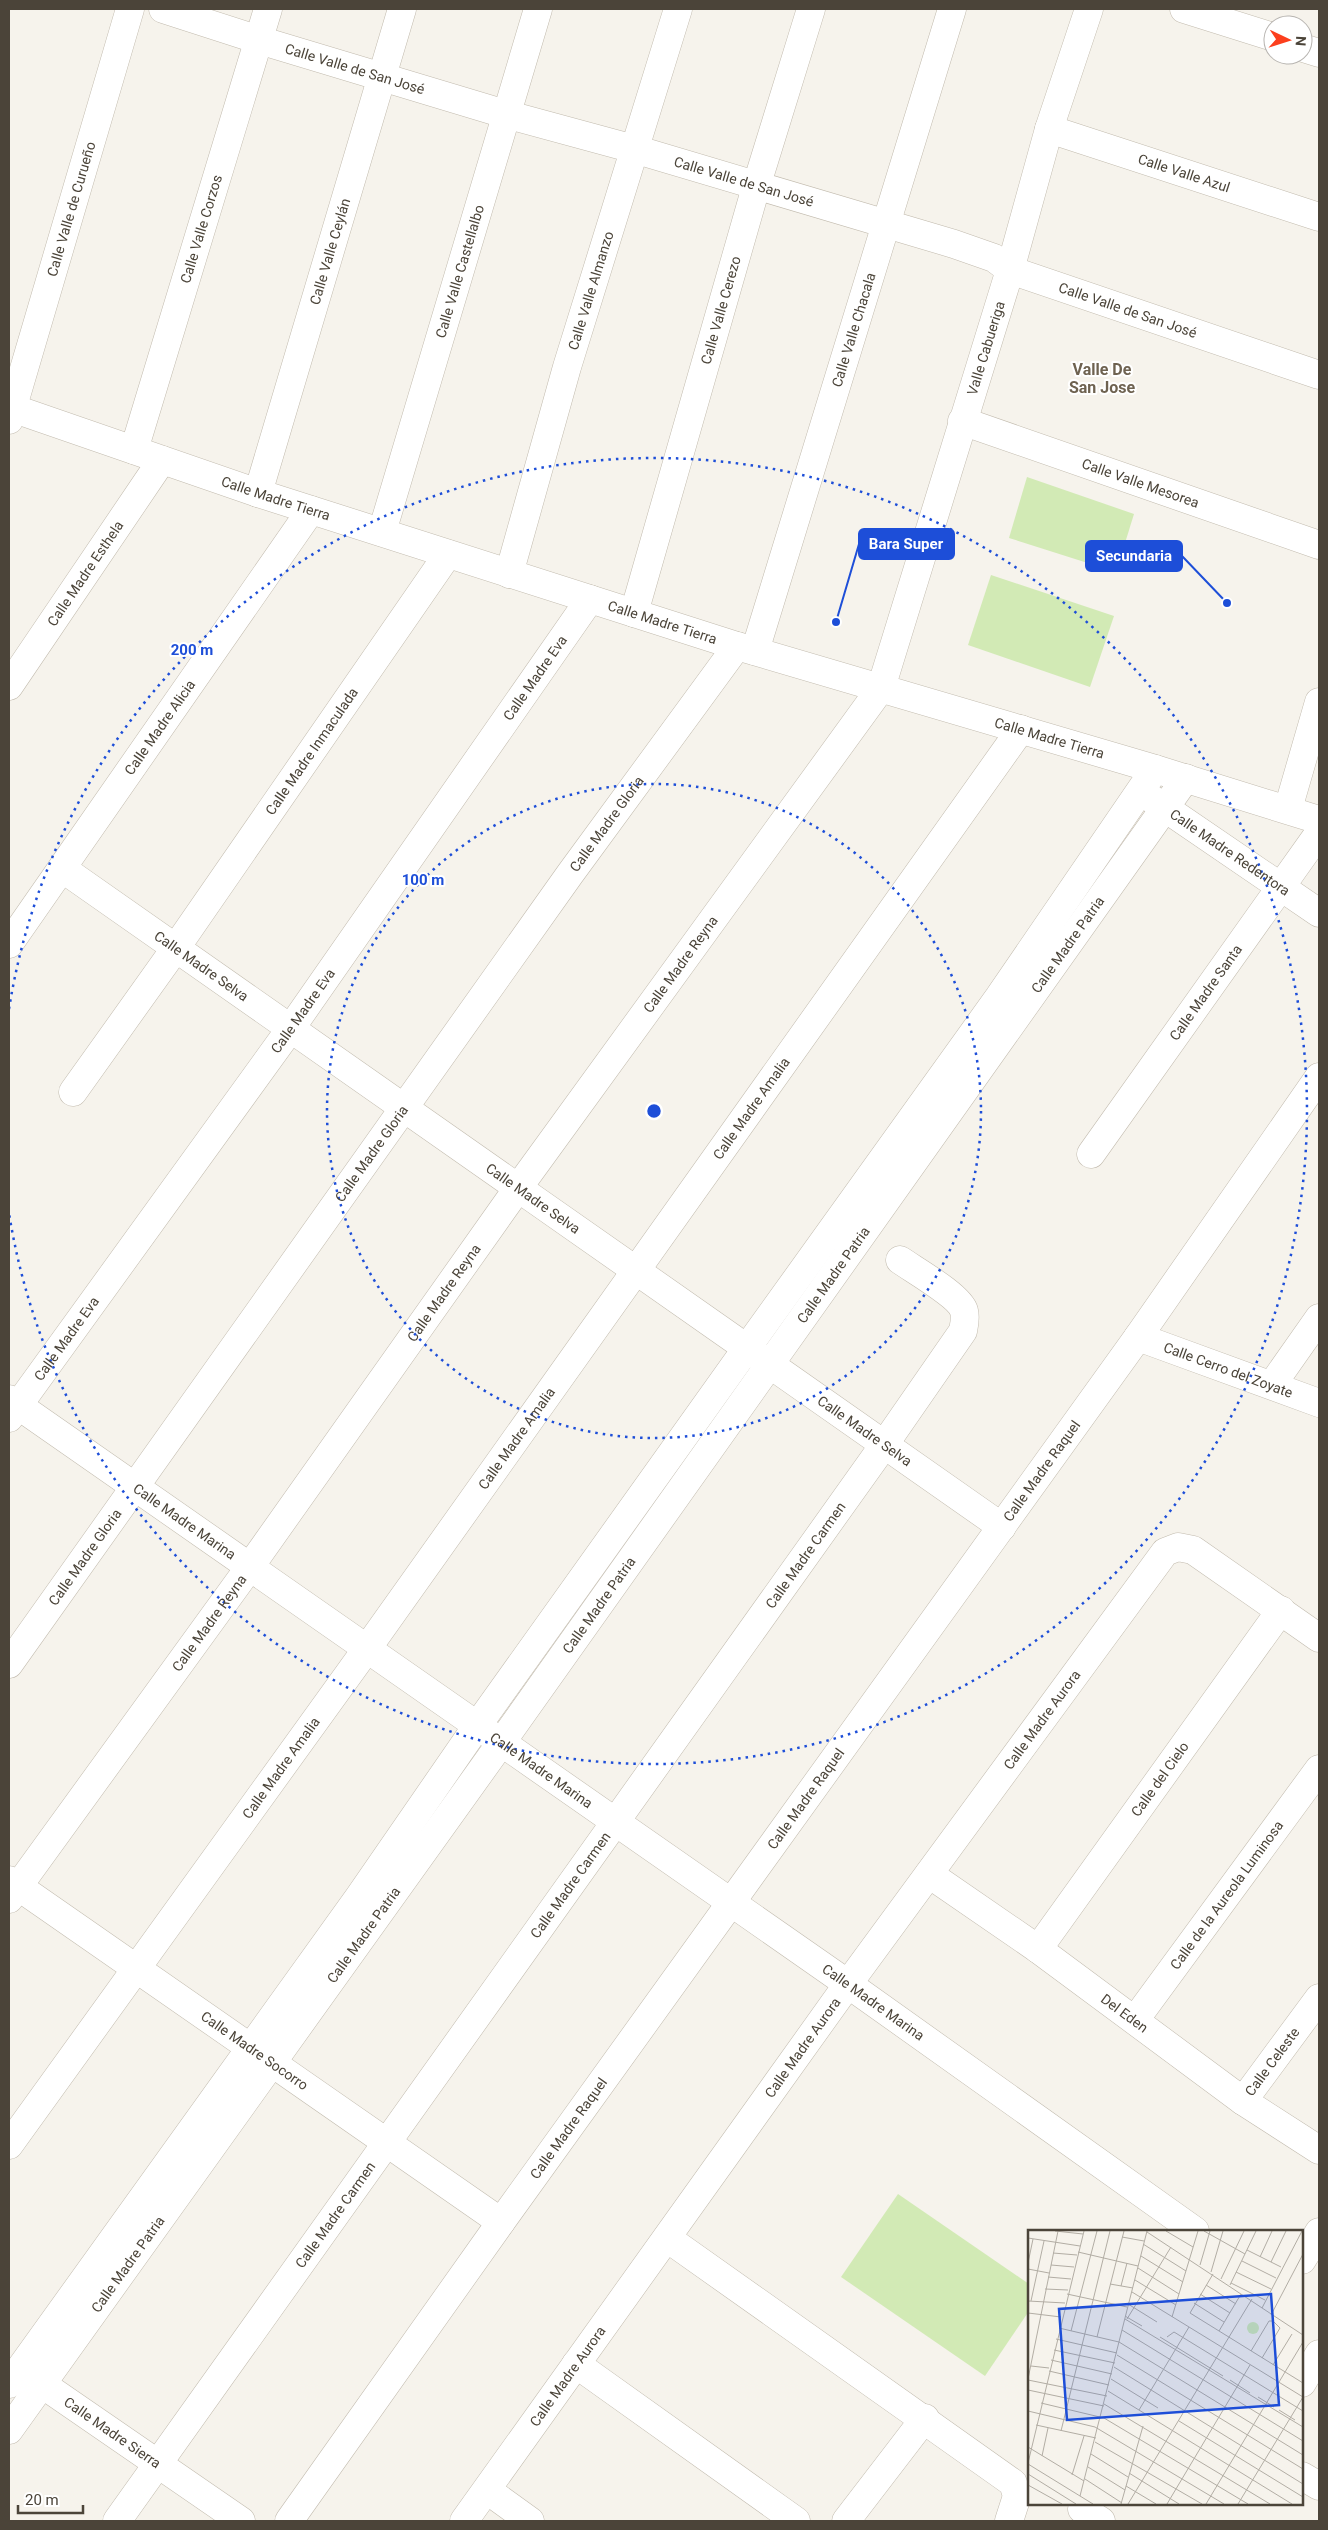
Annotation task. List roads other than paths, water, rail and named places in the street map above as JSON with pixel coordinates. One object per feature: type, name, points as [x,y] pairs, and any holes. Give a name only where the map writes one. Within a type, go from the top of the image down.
[{"type":"street","name":"Calle Valle de Curueño","points":[[10,412],[130,9]]},
{"type":"street","name":"Calle Valle de San José","points":[[163,9],[505,114],[634,149],[986,255],[1010,270],[1319,375]]},
{"type":"street","name":"Calle Valle Corzos","points":[[134,450],[268,9]]},
{"type":"street","name":"Calle Valle Ceylán","points":[[258,493],[402,9]]},
{"type":"street","name":"Calle Valle Castellalbo","points":[[382,532],[505,114],[538,9]]},
{"type":"street","name":"Calle Valle Almanzo","points":[[509,574],[567,367],[678,9]]},
{"type":"street","name":"Calle Valle Cerezo","points":[[634,613],[756,187],[811,9]]},
{"type":"street","name":"Calle Valle Chacala","points":[[746,648],[885,224],[952,9]]},
{"type":"street","name":"Valle Cabueriga","points":[[881,688],[1010,270],[1049,129],[1089,9]]},
{"type":"street","points":[[1184,9],[1227,15],[1263,33]]},
{"type":"street","name":"Calle Valle Azul","points":[[1049,129],[1319,217]]},
{"type":"street","name":"Calle Madre Tierra","points":[[10,412],[134,450],[258,493],[509,574],[746,648],[1186,778],[1319,820]]},
{"type":"street","name":"Calle Valle Mesorea","points":[[962,422],[1319,545]]},
{"type":"street","name":"Calle Madre Esthela","points":[[9,686],[162,460]]},
{"type":"street","name":"Calle Madre Alicia","points":[[9,944],[64,869],[312,510]]},
{"type":"street","name":"Calle Madre Inmaculada","points":[[73,1092],[175,949],[448,554]]},
{"type":"street","name":"Calle Madre Eva","points":[[12,1408],[291,1028],[590,599]]},
{"type":"street","name":"Calle Madre Gloria","points":[[9,1664],[570,874],[746,648]]},
{"type":"street","name":"Calle Madre Reyna","points":[[12,1888],[249,1568],[518,1188],[881,688]]},
{"type":"street","points":[[1288,809],[1319,702]]},
{"type":"street","name":"Calle Madre Amalia","points":[[9,2145],[135,1967],[366,1650],[1022,729]]},
{"type":"street","name":"Calle Madre Patria","points":[[12,2371],[359,1897],[477,1726],[1000,997],[1155,769]]},
{"type":"street","name":"Calle Madre Patria","points":[[9,2430],[272,2065],[1186,778]]},
{"type":"street","name":"Calle Madre Redentora","points":[[1140,792],[1282,886],[1319,913]]},
{"type":"street","name":"Calle Madre Santa","points":[[1092,1154],[1319,833]]},
{"type":"street","name":"Calle Madre Selva","points":[[64,869],[175,949],[291,1028],[1002,1527]]},
{"type":"street","name":"Calle Madre Raquel","points":[[289,2521],[501,2222],[1138,1337],[1319,1077]]},
{"type":"street","name":"Calle Madre Carmen","points":[[117,2521],[159,2465],[963,1331],[965,1321],[964,1310],[956,1300],[900,1260]]},
{"type":"street","points":[[1272,1385],[1319,1318]]},
{"type":"street","name":"Calle Cerro del Zoyate","points":[[1138,1337],[1319,1403]]},
{"type":"street","name":"Calle Madre Marina","points":[[12,1408],[136,1486],[366,1650],[848,1984],[1194,2230]]},
{"type":"street","name":"Calle Madre Aurora","points":[[464,2521],[848,1984],[1165,1552],[1178,1548],[1193,1550],[1281,1610]]},
{"type":"street","points":[[1281,1610],[1319,1638]]},
{"type":"street","name":"Calle del Cielo","points":[[1038,1949],[1281,1610]]},
{"type":"street","name":"Calle de la Aureola Luminosa","points":[[1135,2020],[1319,1769]]},
{"type":"street","name":"Del Eden","points":[[930,1874],[1038,1949],[1243,2101],[1319,2150]]},
{"type":"street","name":"Calle Madre Socorro","points":[[12,1888],[135,1967],[272,2065],[501,2222]]},
{"type":"street","name":"Calle Celeste","points":[[1243,2101],[1319,1998]]},
{"type":"street","points":[[1303,2258],[1319,2232]]},
{"type":"street","points":[[667,2238],[925,2418],[1013,2483],[1017,2496],[1008,2521]]},
{"type":"street","points":[[1303,2381],[1319,2354]]},
{"type":"street","points":[[576,2364],[796,2521]]},
{"type":"street","name":"Calle Madre Sierra","points":[[12,2371],[42,2384],[241,2521]]},
{"type":"street","points":[[846,2521],[925,2418]]},
{"type":"street","points":[[1303,2477],[1319,2486]]},
{"type":"street","points":[[487,2490],[530,2521]]},
{"type":"place","name":"Secundaria","points":[[1227,603]]},
{"type":"place","name":"Bara Super","points":[[836,622]]},
{"type":"district","name":"Valle De San Jose","points":[[1102,378]]}]
